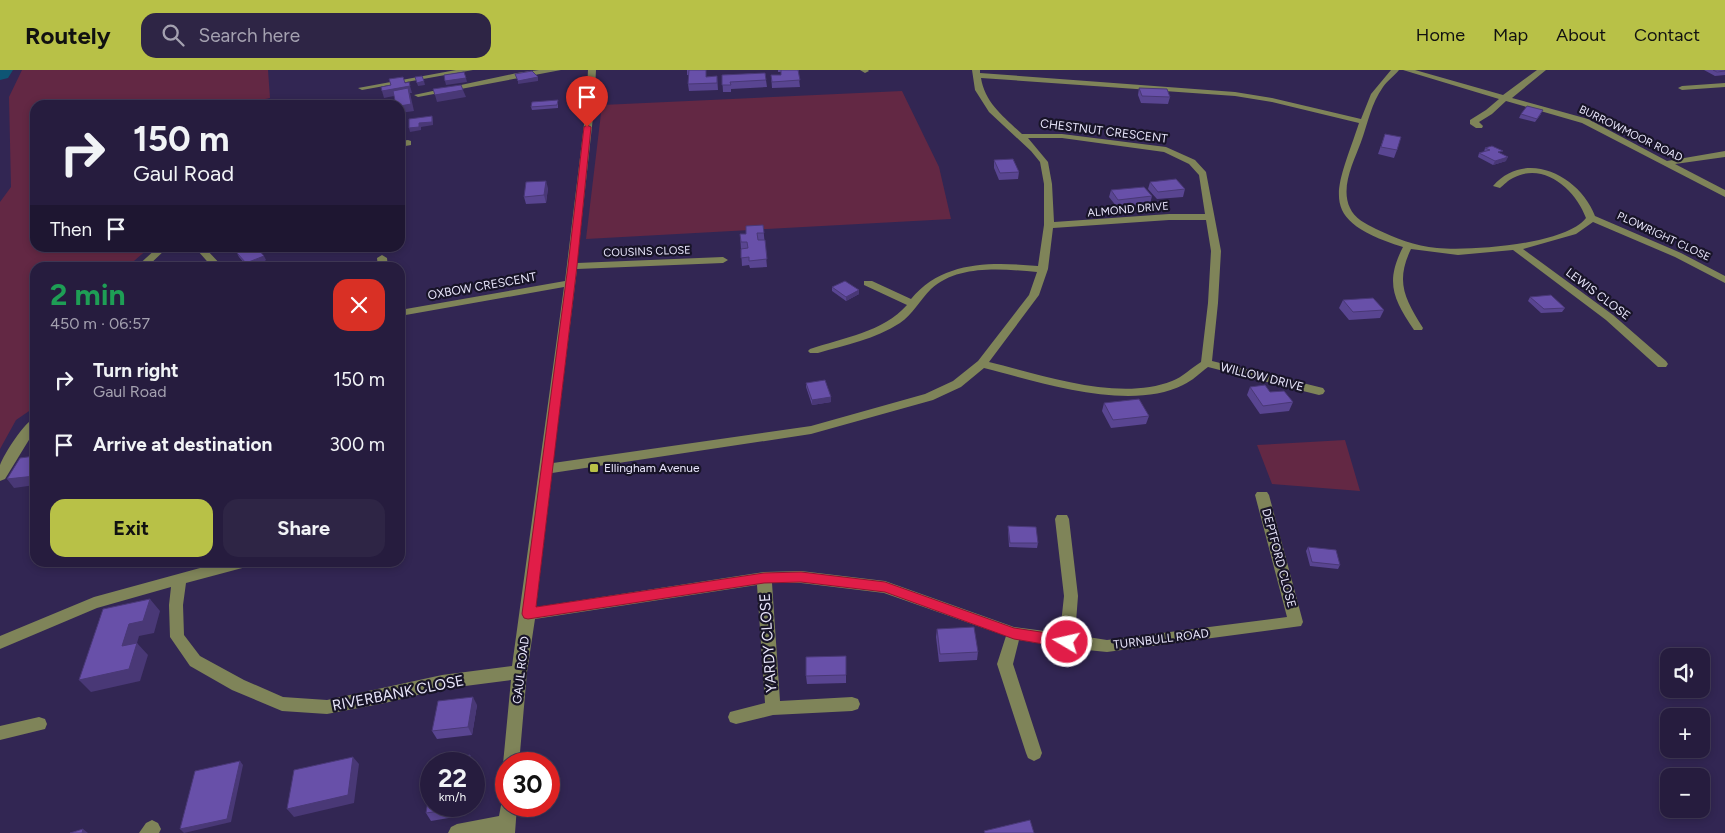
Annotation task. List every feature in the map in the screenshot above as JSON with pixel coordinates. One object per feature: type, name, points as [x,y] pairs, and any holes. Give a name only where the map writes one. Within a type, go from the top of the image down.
[{"type":"street","points":[[362,88],[469,70]]},
{"type":"street","points":[[418,95],[518,75],[557,70]]},
{"type":"street","name":"GAUL ROAD","points":[[512,752],[519,672],[572,266],[590,108],[592,70]]},
{"type":"street","points":[[1395,70],[1377,86],[1343,179],[1343,202],[1349,214],[1359,224],[1408,246],[1448,252],[1516,248],[1564,236],[1588,223],[1592,218],[1588,205],[1564,180],[1553,174],[1537,171],[1518,172],[1504,178],[1497,186]]},
{"type":"street","name":"BURROWMOOR ROAD","points":[[1407,70],[1417,71],[1584,121],[1725,194]]},
{"type":"street","points":[[1479,126],[1473,122],[1489,112],[1542,70]]},
{"type":"street","points":[[546,469],[811,430],[929,397],[957,384],[982,364],[1034,294],[1043,270],[1048,225],[1048,184],[1044,162],[992,110],[979,90],[976,72],[1235,94],[1272,100],[1364,122]]},
{"type":"street","points":[[1682,88],[1725,85]]},
{"type":"street","name":"CHESTNUT CRESCENT","points":[[1020,136],[1062,136],[1166,150],[1192,162],[1203,174],[1216,251],[1213,303],[1206,363]]},
{"type":"street","points":[[1668,163],[1725,154]]},
{"type":"street","name":"ALMOND DRIVE","points":[[1048,225],[1071,226],[1179,216],[1209,217]]},
{"type":"street","name":"PLOWRIGHT CLOSE","points":[[1592,218],[1678,255],[1725,280]]},
{"type":"street","points":[[1408,246],[1400,259],[1396,279],[1399,300],[1418,328]]},
{"type":"street","name":"LEWIS CLOSE","points":[[1516,248],[1607,316],[1662,364]]},
{"type":"street","points":[[147,262],[158,252]]},
{"type":"street","points":[[204,252],[213,262]]},
{"type":"street","name":"COUSINS CLOSE","points":[[572,266],[723,260]]},
{"type":"street","points":[[814,351],[876,330],[898,319],[932,284],[963,270],[989,267],[1043,270]]},
{"type":"street","name":"OXBOW CRESCENT","points":[[405,312],[569,283]]},
{"type":"street","points":[[868,283],[912,304]]},
{"type":"street","points":[[982,364],[1100,390],[1152,391],[1176,384],[1206,363]]},
{"type":"street","name":"WILLOW DRIVE","points":[[1206,363],[1319,391]]},
{"type":"street","points":[[0,476],[30,428]]},
{"type":"street","name":"DEPTFORD CLOSE","points":[[1262,495],[1296,622]]},
{"type":"street","points":[[1062,519],[1071,596],[1067,642]]},
{"type":"street","points":[[0,644],[94,603],[227,567]]},
{"type":"street","name":"TURNBULL ROAD","points":[[528,614],[764,578],[801,577],[885,587],[1014,634],[1107,646],[1296,622]]},
{"type":"street","name":"YARDY CLOSE","points":[[764,578],[772,708]]},
{"type":"street","name":"RIVERBANK CLOSE","points":[[180,579],[176,605],[177,637],[195,661],[238,685],[282,704],[327,707],[385,696],[442,682],[519,672]]},
{"type":"street","points":[[1014,634],[1005,664],[1034,753]]},
{"type":"street","name":"YARDY CLOSE","points":[[736,717],[772,708],[852,704]]},
{"type":"street","points":[[0,733],[40,724]]},
{"type":"street","points":[[457,833],[507,821]]},
{"type":"shaded area","points":[[22,70],[268,70],[270,98],[261,100],[30,100],[30,252],[144,252],[133,262],[30,262],[30,410],[16,420],[0,449],[0,202],[11,187],[9,97]]},
{"type":"shaded area","points":[[902,91],[939,167],[951,219],[586,239],[602,105]]},
{"type":"shaded area","points":[[1345,440],[1360,491],[1272,484],[1257,445]]},
{"type":"building","points":[[689,70],[706,70],[706,77],[717,76],[717,83],[688,84]]},
{"type":"building","points":[[781,70],[798,70],[800,80],[772,82],[771,75],[781,75]]},
{"type":"building","points":[[1713,70],[1725,70],[1725,71],[1717,72]]},
{"type":"building","points":[[532,71],[538,77],[518,81],[515,74]]},
{"type":"building","points":[[464,72],[466,78],[445,81],[444,75]]},
{"type":"building","points":[[765,73],[766,80],[730,82],[731,85],[722,85],[722,75]]},
{"type":"building","points":[[422,76],[424,81],[417,83],[415,77]]},
{"type":"building","points":[[403,77],[405,83],[409,82],[410,86],[382,91],[381,87],[391,85],[389,79]]},
{"type":"building","points":[[461,85],[463,90],[435,95],[433,89]]},
{"type":"building","points":[[408,88],[411,104],[405,105],[405,100],[395,100],[393,91]]},
{"type":"building","points":[[1139,88],[1167,89],[1170,97],[1142,96]]},
{"type":"building","points":[[558,100],[557,105],[531,107],[532,102]]},
{"type":"building","points":[[1527,106],[1543,110],[1537,119],[1521,114]]},
{"type":"building","points":[[432,116],[432,122],[419,123],[419,127],[409,128],[409,119]]},
{"type":"building","points":[[1385,134],[1401,137],[1397,150],[1381,147]]},
{"type":"building","points":[[1492,146],[1503,151],[1498,152],[1508,157],[1495,161],[1479,153],[1490,150],[1485,148]]},
{"type":"building","points":[[1013,159],[1019,172],[1000,173],[994,160]]},
{"type":"building","points":[[1176,179],[1185,189],[1158,192],[1150,182]]},
{"type":"building","points":[[546,181],[544,195],[524,197],[526,182]]},
{"type":"building","points":[[1144,187],[1152,196],[1118,200],[1111,190]]},
{"type":"building","points":[[763,225],[764,233],[757,233],[758,240],[765,240],[767,259],[749,261],[749,257],[741,258],[741,249],[748,248],[747,242],[741,242],[740,234],[746,234],[746,226]]},
{"type":"building","points":[[260,252],[264,256],[245,262],[237,253]]},
{"type":"building","points":[[845,281],[859,290],[846,297],[832,287]]},
{"type":"building","points":[[1551,295],[1565,308],[1544,309],[1530,297]]},
{"type":"building","points":[[1373,298],[1384,310],[1353,312],[1343,300]]},
{"type":"building","points":[[825,380],[831,397],[812,400],[806,383]]},
{"type":"building","points":[[1265,385],[1270,392],[1284,391],[1293,402],[1263,406],[1250,387]]},
{"type":"building","points":[[1139,399],[1149,416],[1113,420],[1104,403]]},
{"type":"building","points":[[30,457],[30,477],[7,479],[20,458]]},
{"type":"building","points":[[1008,526],[1036,527],[1038,543],[1010,543]]},
{"type":"building","points":[[1308,547],[1336,550],[1340,565],[1312,562]]},
{"type":"building","points":[[150,599],[143,621],[129,624],[122,646],[137,643],[129,669],[79,680],[103,609]]},
{"type":"building","points":[[974,627],[978,652],[940,654],[937,629]]},
{"type":"building","points":[[846,656],[846,675],[806,676],[806,657]]},
{"type":"building","points":[[473,697],[468,727],[432,731],[438,701]]},
{"type":"building","points":[[353,757],[348,795],[287,809],[294,770]]},
{"type":"building","points":[[240,761],[227,819],[180,829],[195,771]]},
{"type":"building","points":[[1030,820],[1034,833],[985,833],[984,831]]},
{"type":"building","points":[[83,829],[82,833],[70,833]]},
{"type":"place","name":"Ellingham Avenue","points":[[594,468]]},
{"type":"route","points":[[587,127],[572,266],[528,614],[764,578],[801,577],[885,587],[962,613],[1014,634],[1067,642]]}]
